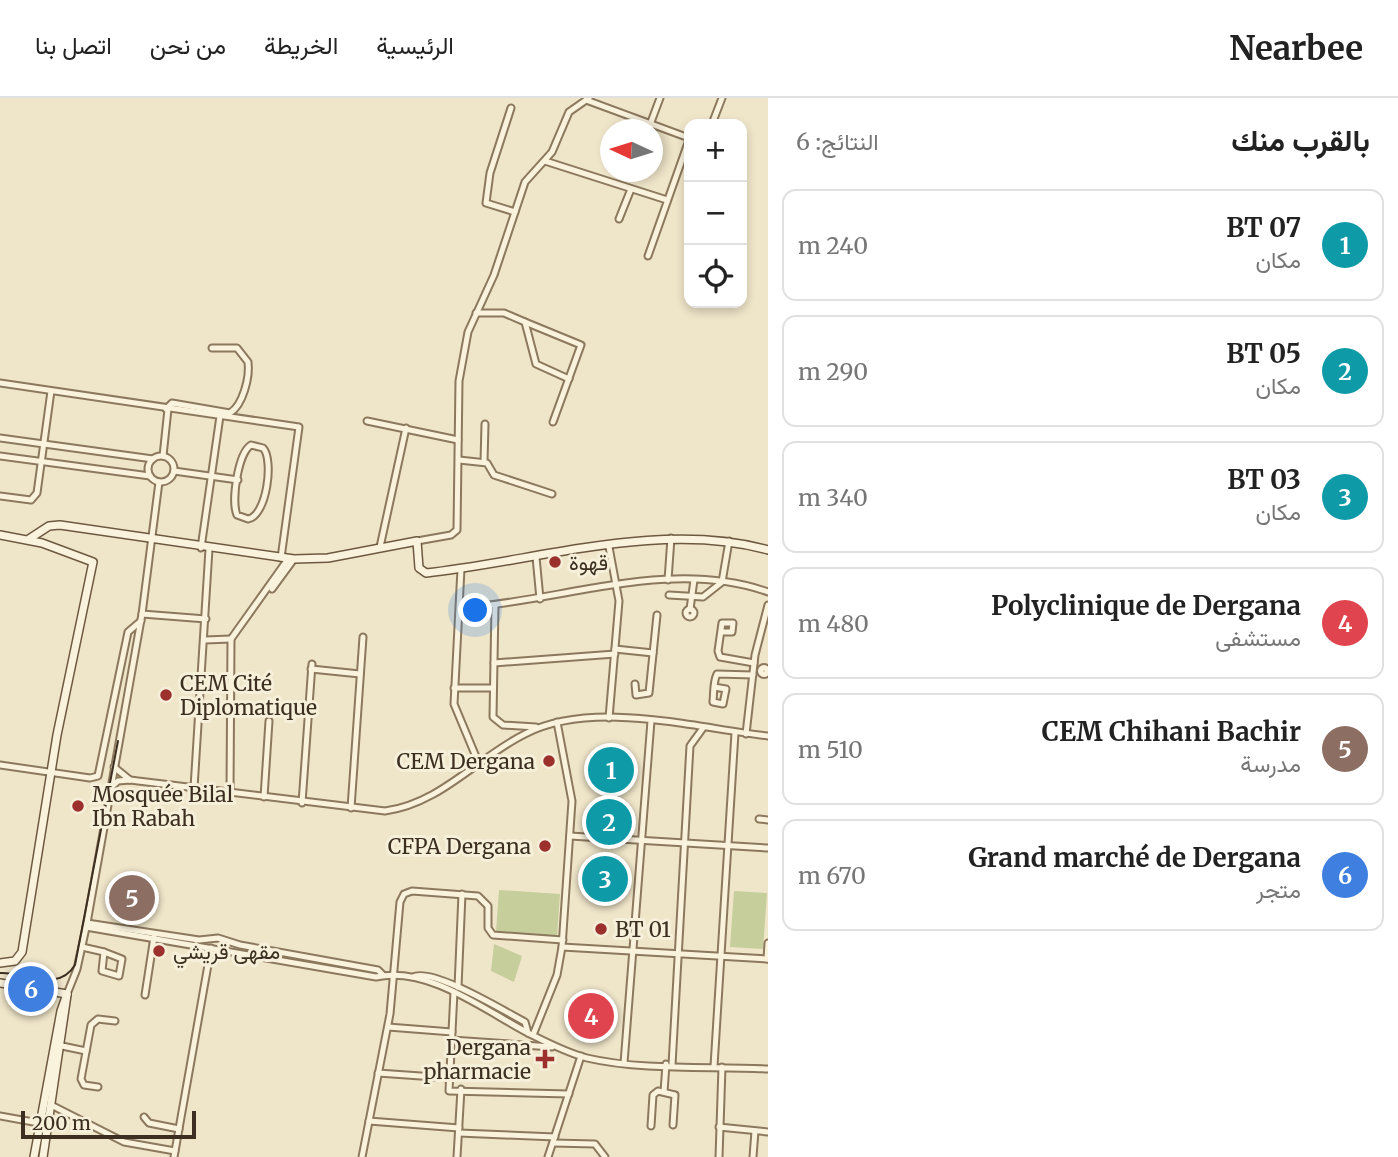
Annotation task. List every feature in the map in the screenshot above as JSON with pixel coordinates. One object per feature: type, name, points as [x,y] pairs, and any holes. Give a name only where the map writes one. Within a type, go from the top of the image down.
[{"type":"street","points":[[652,119],[660,98]]},
{"type":"street","points":[[714,119],[722,98]]},
{"type":"street","points":[[29,539],[49,526],[60,525],[288,559],[328,558],[451,534],[457,530],[462,358],[476,313],[494,275],[525,182],[545,161],[569,112],[588,99],[643,119]]},
{"type":"street","points":[[511,108],[490,173],[486,203],[515,212]]},
{"type":"street","points":[[663,127],[684,137]]},
{"type":"street","points":[[648,256],[684,153]]},
{"type":"street","points":[[545,161],[667,200]]},
{"type":"street","points":[[619,219],[631,189]]},
{"type":"street","points":[[476,313],[504,313],[581,345],[553,422]]},
{"type":"street","points":[[525,322],[536,365],[569,379]]},
{"type":"street","points":[[163,456],[167,409],[172,403],[230,413],[235,410],[247,380],[248,362],[237,348],[212,348]]},
{"type":"street","points":[[0,383],[299,427],[288,559],[272,589]]},
{"type":"street","points":[[0,496],[35,498],[51,391]]},
{"type":"street","points":[[194,788],[206,619],[205,548],[220,416]]},
{"type":"street","points":[[367,421],[458,440]]},
{"type":"street","points":[[485,424],[484,462],[494,475],[552,494]]},
{"type":"street","points":[[380,547],[406,428]]},
{"type":"street","points":[[0,438],[153,459],[163,456],[173,462],[174,471],[167,481],[159,482],[150,476],[0,456]]},
{"type":"street","points":[[257,446],[266,451],[269,458],[262,508],[254,518],[241,519],[235,509],[238,480],[241,457],[248,447],[257,446]]},
{"type":"street","points":[[150,476],[149,466],[153,459]]},
{"type":"street","points":[[458,460],[484,462]]},
{"type":"street","points":[[174,471],[238,480]]},
{"type":"street","points":[[43,1157],[61,1011],[82,947],[141,617],[159,482]]},
{"type":"street","points":[[0,535],[29,539],[93,562],[50,772],[22,952],[15,961],[0,963]]},
{"type":"street","points":[[417,541],[422,572],[461,569],[671,538],[729,541],[768,550]]},
{"type":"street","points":[[668,580],[671,538]]},
{"type":"street","points":[[669,595],[705,596],[722,582],[729,541]]},
{"type":"street","points":[[609,547],[618,586],[610,718]]},
{"type":"street","points":[[536,557],[540,599]]},
{"type":"street","points":[[230,793],[232,639],[288,559]]},
{"type":"street","points":[[461,569],[454,688],[458,719],[479,764]]},
{"type":"street","points":[[460,608],[495,606],[668,580],[722,582],[768,592]]},
{"type":"street","points":[[690,610],[694,580]]},
{"type":"street","points":[[746,734],[768,605]]},
{"type":"street","points":[[495,606],[493,713],[497,722],[539,727]]},
{"type":"street","points":[[635,684],[636,695],[649,693],[657,615]]},
{"type":"street","points":[[141,617],[206,619]]},
{"type":"street","points":[[0,765],[90,779],[100,774],[128,632],[141,617]]},
{"type":"street","points":[[721,632],[720,657],[755,670]]},
{"type":"street","points":[[351,808],[363,637]]},
{"type":"street","points":[[205,640],[232,639]]},
{"type":"street","points":[[494,663],[615,652],[653,653]]},
{"type":"street","points":[[302,803],[312,666],[360,674]]},
{"type":"street","points":[[714,687],[718,673],[765,668],[768,672]]},
{"type":"street","points":[[454,688],[494,688]]},
{"type":"street","points":[[114,704],[125,707]]},
{"type":"street","points":[[111,787],[118,781],[130,780],[378,811],[406,806],[436,792],[539,727],[556,722],[584,717],[610,718],[768,736]]},
{"type":"street","points":[[264,797],[269,721]]},
{"type":"street","points":[[624,1063],[651,721]]},
{"type":"street","points":[[531,1034],[557,975],[563,943],[571,792],[556,722]]},
{"type":"street","points":[[664,1092],[669,1064],[678,953],[690,746],[703,728]]},
{"type":"street","points":[[714,1066],[735,733]]},
{"type":"street","points":[[114,767],[130,780]]},
{"type":"street","points":[[759,819],[768,820]]},
{"type":"street","points":[[570,836],[768,848]]},
{"type":"street","points":[[362,1157],[388,1027],[400,902],[404,894],[412,891],[478,896],[486,902],[488,928],[493,935],[767,959],[768,943]]},
{"type":"street","points":[[462,894],[449,1091],[461,1089],[569,1094]]},
{"type":"street","points":[[86,925],[375,977],[413,977],[456,990],[531,1034],[581,1056],[624,1063],[768,1069]]},
{"type":"street","points":[[154,936],[217,938],[236,944],[378,970],[383,975]]},
{"type":"street","points":[[145,995],[154,936]]},
{"type":"street","points":[[211,948],[217,944],[217,938]]},
{"type":"street","points":[[47,1110],[124,1142],[174,1154],[211,948],[207,939]]},
{"type":"street","points":[[82,947],[104,953],[122,959],[119,976],[102,971],[104,953]]},
{"type":"street","points":[[0,982],[67,994]]},
{"type":"street","points":[[34,1157],[39,1123],[47,1110],[62,1045],[67,994]]},
{"type":"street","points":[[98,1087],[86,1086],[82,1081],[86,1051],[94,1021],[115,1021]]},
{"type":"street","points":[[388,1027],[452,1032]]},
{"type":"street","points":[[452,1040],[559,1047]]},
{"type":"street","points":[[62,1045],[86,1051]]},
{"type":"street","points":[[548,1157],[581,1056]]},
{"type":"street","points":[[719,1157],[722,1067]]},
{"type":"street","points":[[378,1073],[449,1078]]},
{"type":"street","points":[[457,1157],[461,1089]]},
{"type":"street","points":[[651,1126],[653,1095],[664,1092],[675,1095],[673,1125]]},
{"type":"street","points":[[0,1115],[39,1123]]},
{"type":"street","points":[[144,1117],[149,1123],[178,1129]]},
{"type":"street","points":[[369,1121],[595,1144],[605,1157]]},
{"type":"street","points":[[719,1128],[768,1132]]},
{"type":"street","points":[[753,1157],[755,1131]]},
{"type":"green space","points":[[499,890],[560,894],[557,936],[496,932]]},
{"type":"green space","points":[[734,891],[767,893],[763,949],[730,947]]},
{"type":"green space","points":[[494,944],[522,956],[514,982],[491,971]]},
{"type":"tram line","points":[[0,973],[51,980],[60,978],[75,965],[118,741]]},
{"type":"place","name":"قهوة","points":[[555,562]]},
{"type":"place","name":"CEM Cité Diplomatique","points":[[166,695]]},
{"type":"place","name":"CEM Dergana","points":[[549,761]]},
{"type":"place","name":"BT 07","points":[[611,770]]},
{"type":"place","name":"Mosquée Bilal Ibn Rabah","points":[[78,806]]},
{"type":"place","name":"BT 05","points":[[609,822]]},
{"type":"place","name":"CFPA Dergana","points":[[545,846]]},
{"type":"place","name":"BT 03","points":[[605,879]]},
{"type":"place","name":"CEM Chihani Bachir","points":[[132,898]]},
{"type":"place","name":"BT 01","points":[[601,929]]},
{"type":"place","name":"مقهى قريشي","points":[[159,951]]},
{"type":"place","name":"Grand marché de Dergana","points":[[31,989]]},
{"type":"place","name":"Polyclinique de Dergana","points":[[591,1016]]},
{"type":"place","name":"Dergana pharmacie","points":[[545,1059]]}]
